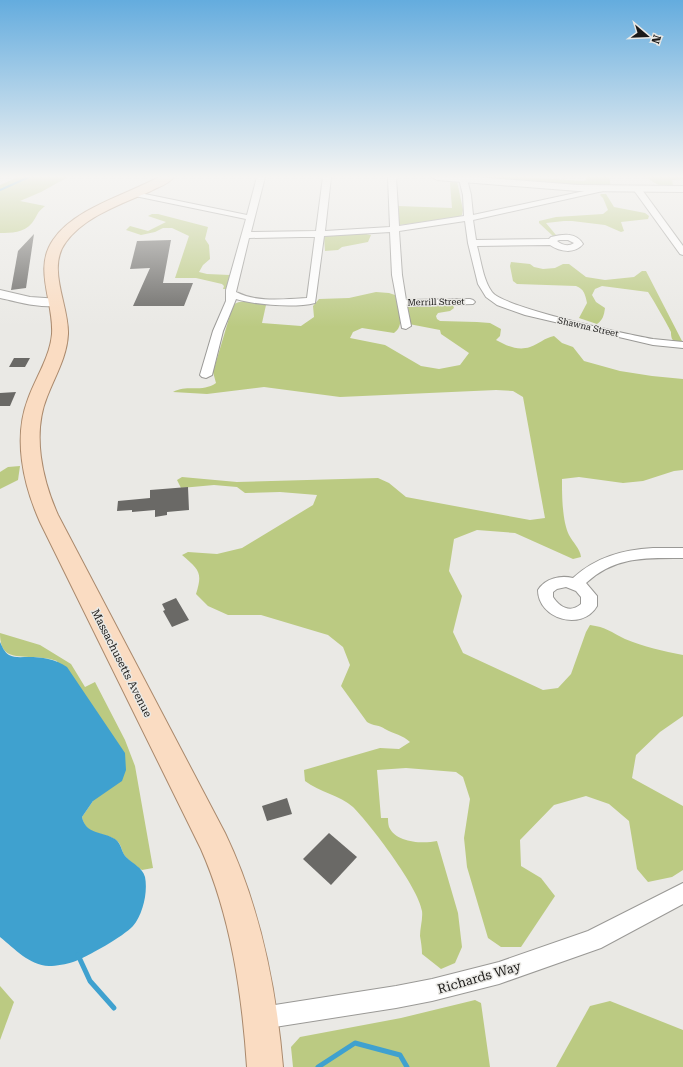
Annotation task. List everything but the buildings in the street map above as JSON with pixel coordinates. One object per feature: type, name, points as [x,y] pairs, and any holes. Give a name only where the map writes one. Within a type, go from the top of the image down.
[{"type":"main road","name":"Massachusetts Avenue","points":[[75,227],[58,244],[52,256],[51,273],[60,320],[59,343],[54,360],[34,405],[30,425],[32,462],[37,485],[42,503],[79,578],[219,853],[240,913],[249,947],[262,1018],[265,1061]]},
{"type":"street","points":[[206,375],[218,330],[231,301],[231,293],[248,227]]},
{"type":"street","points":[[231,293],[244,299],[266,301],[312,301],[321,227]]},
{"type":"street","points":[[246,235],[320,233],[394,229],[408,227]]},
{"type":"street","points":[[470,227],[472,243],[552,242]]},
{"type":"street","points":[[664,227],[683,252]]},
{"type":"street","points":[[394,229],[397,275],[406,326]]},
{"type":"street","points":[[671,236],[683,236]]},
{"type":"street","name":"Shawna Street","points":[[472,243],[482,284],[489,295],[495,300],[509,307],[528,313],[653,342],[683,345]]},
{"type":"street","points":[[0,294],[30,301],[56,302]]},
{"type":"street","name":"Merrill Street","points":[[403,303],[470,302]]},
{"type":"street","points":[[576,584],[588,573],[605,562],[617,557],[637,554],[683,553]]},
{"type":"street","name":"Richards Way","points":[[262,1018],[396,997],[432,990],[499,973],[593,940],[683,893]]},
{"type":"green space","points":[[0,227],[28,227],[17,232],[0,233]]},
{"type":"green space","points":[[129,227],[133,227],[148,231],[156,227],[208,227],[205,239],[209,245],[210,259],[203,265],[199,272],[207,274],[230,275],[230,289],[223,289],[224,286],[222,284],[196,278],[175,278],[189,236],[172,228],[163,228],[155,232],[141,235],[126,230]]},
{"type":"green space","points":[[543,227],[549,227],[556,235],[553,236]]},
{"type":"green space","points":[[609,227],[623,227],[624,231],[621,232]]},
{"type":"green space","points":[[330,234],[371,235],[368,242],[342,247],[338,250],[325,251],[324,237]]},
{"type":"green space","points":[[511,262],[530,264],[534,267],[543,269],[555,268],[563,264],[569,264],[586,277],[605,280],[634,277],[642,271],[646,271],[682,341],[674,341],[672,339],[670,330],[648,292],[602,286],[595,289],[592,295],[596,302],[605,308],[601,321],[597,324],[579,318],[587,303],[585,294],[581,289],[576,286],[517,284],[513,281],[510,266]]},
{"type":"green space","points":[[376,292],[395,295],[400,316],[400,325],[398,330],[394,333],[362,328],[353,332],[350,338],[385,345],[421,366],[439,369],[460,365],[469,353],[441,334],[440,330],[409,324],[406,307],[407,304],[447,303],[453,305],[454,308],[450,311],[438,313],[436,316],[437,319],[440,321],[490,323],[501,329],[500,336],[496,340],[508,346],[526,348],[554,336],[562,343],[573,347],[584,361],[620,371],[683,379],[683,470],[674,471],[643,481],[623,483],[579,477],[562,479],[565,522],[569,535],[578,548],[581,557],[573,559],[515,533],[477,530],[454,539],[449,571],[462,596],[453,632],[463,653],[543,690],[558,688],[571,674],[590,625],[604,628],[625,639],[639,644],[683,655],[683,716],[660,732],[636,755],[632,778],[683,806],[683,870],[672,877],[648,882],[637,869],[629,821],[609,804],[586,796],[554,805],[520,840],[521,866],[541,878],[555,896],[521,947],[501,947],[488,938],[467,867],[464,838],[470,799],[463,777],[456,772],[406,768],[377,770],[381,818],[388,818],[389,827],[392,832],[397,836],[410,841],[437,841],[458,913],[462,947],[455,963],[441,969],[422,954],[420,936],[422,911],[412,887],[393,857],[371,827],[353,807],[342,799],[305,781],[304,770],[380,748],[399,749],[410,742],[401,736],[367,722],[341,686],[350,665],[343,647],[328,635],[261,615],[228,615],[208,606],[196,594],[199,576],[196,568],[182,555],[188,552],[217,554],[242,548],[313,505],[317,495],[280,492],[245,493],[237,487],[214,485],[181,488],[177,480],[182,477],[237,482],[378,478],[389,483],[406,497],[530,520],[545,518],[523,397],[513,391],[496,390],[340,397],[264,387],[207,394],[173,392],[184,389],[205,388],[216,383],[213,372],[233,305],[236,303],[244,301],[266,305],[262,323],[301,326],[314,317],[313,306],[319,299],[349,298]]},
{"type":"green space","points":[[20,466],[18,480],[0,489],[0,472],[8,467]]},
{"type":"green space","points":[[0,633],[40,645],[71,664],[85,687],[95,682],[125,740],[135,766],[153,868],[142,870],[125,856],[116,840],[91,831],[87,828],[82,817],[93,801],[57,661],[11,655],[4,650],[2,646]]},
{"type":"green space","points":[[0,986],[14,1002],[0,1040]]},
{"type":"green space","points":[[475,1000],[481,1003],[490,1067],[293,1067],[291,1047],[300,1037],[401,1018]]},
{"type":"green space","points":[[610,1001],[683,1030],[683,1067],[556,1067],[590,1006]]},
{"type":"water","points":[[0,642],[3,649],[11,656],[38,657],[58,662],[67,667],[125,753],[126,770],[122,781],[93,801],[82,817],[84,823],[91,830],[115,839],[126,857],[142,871],[146,883],[144,903],[140,915],[133,926],[114,940],[73,962],[55,966],[42,965],[29,960],[0,937]]},
{"type":"waterway","points":[[78,955],[90,981],[114,1008]]},
{"type":"waterway","points":[[318,1067],[355,1043],[400,1055],[407,1067]]}]
